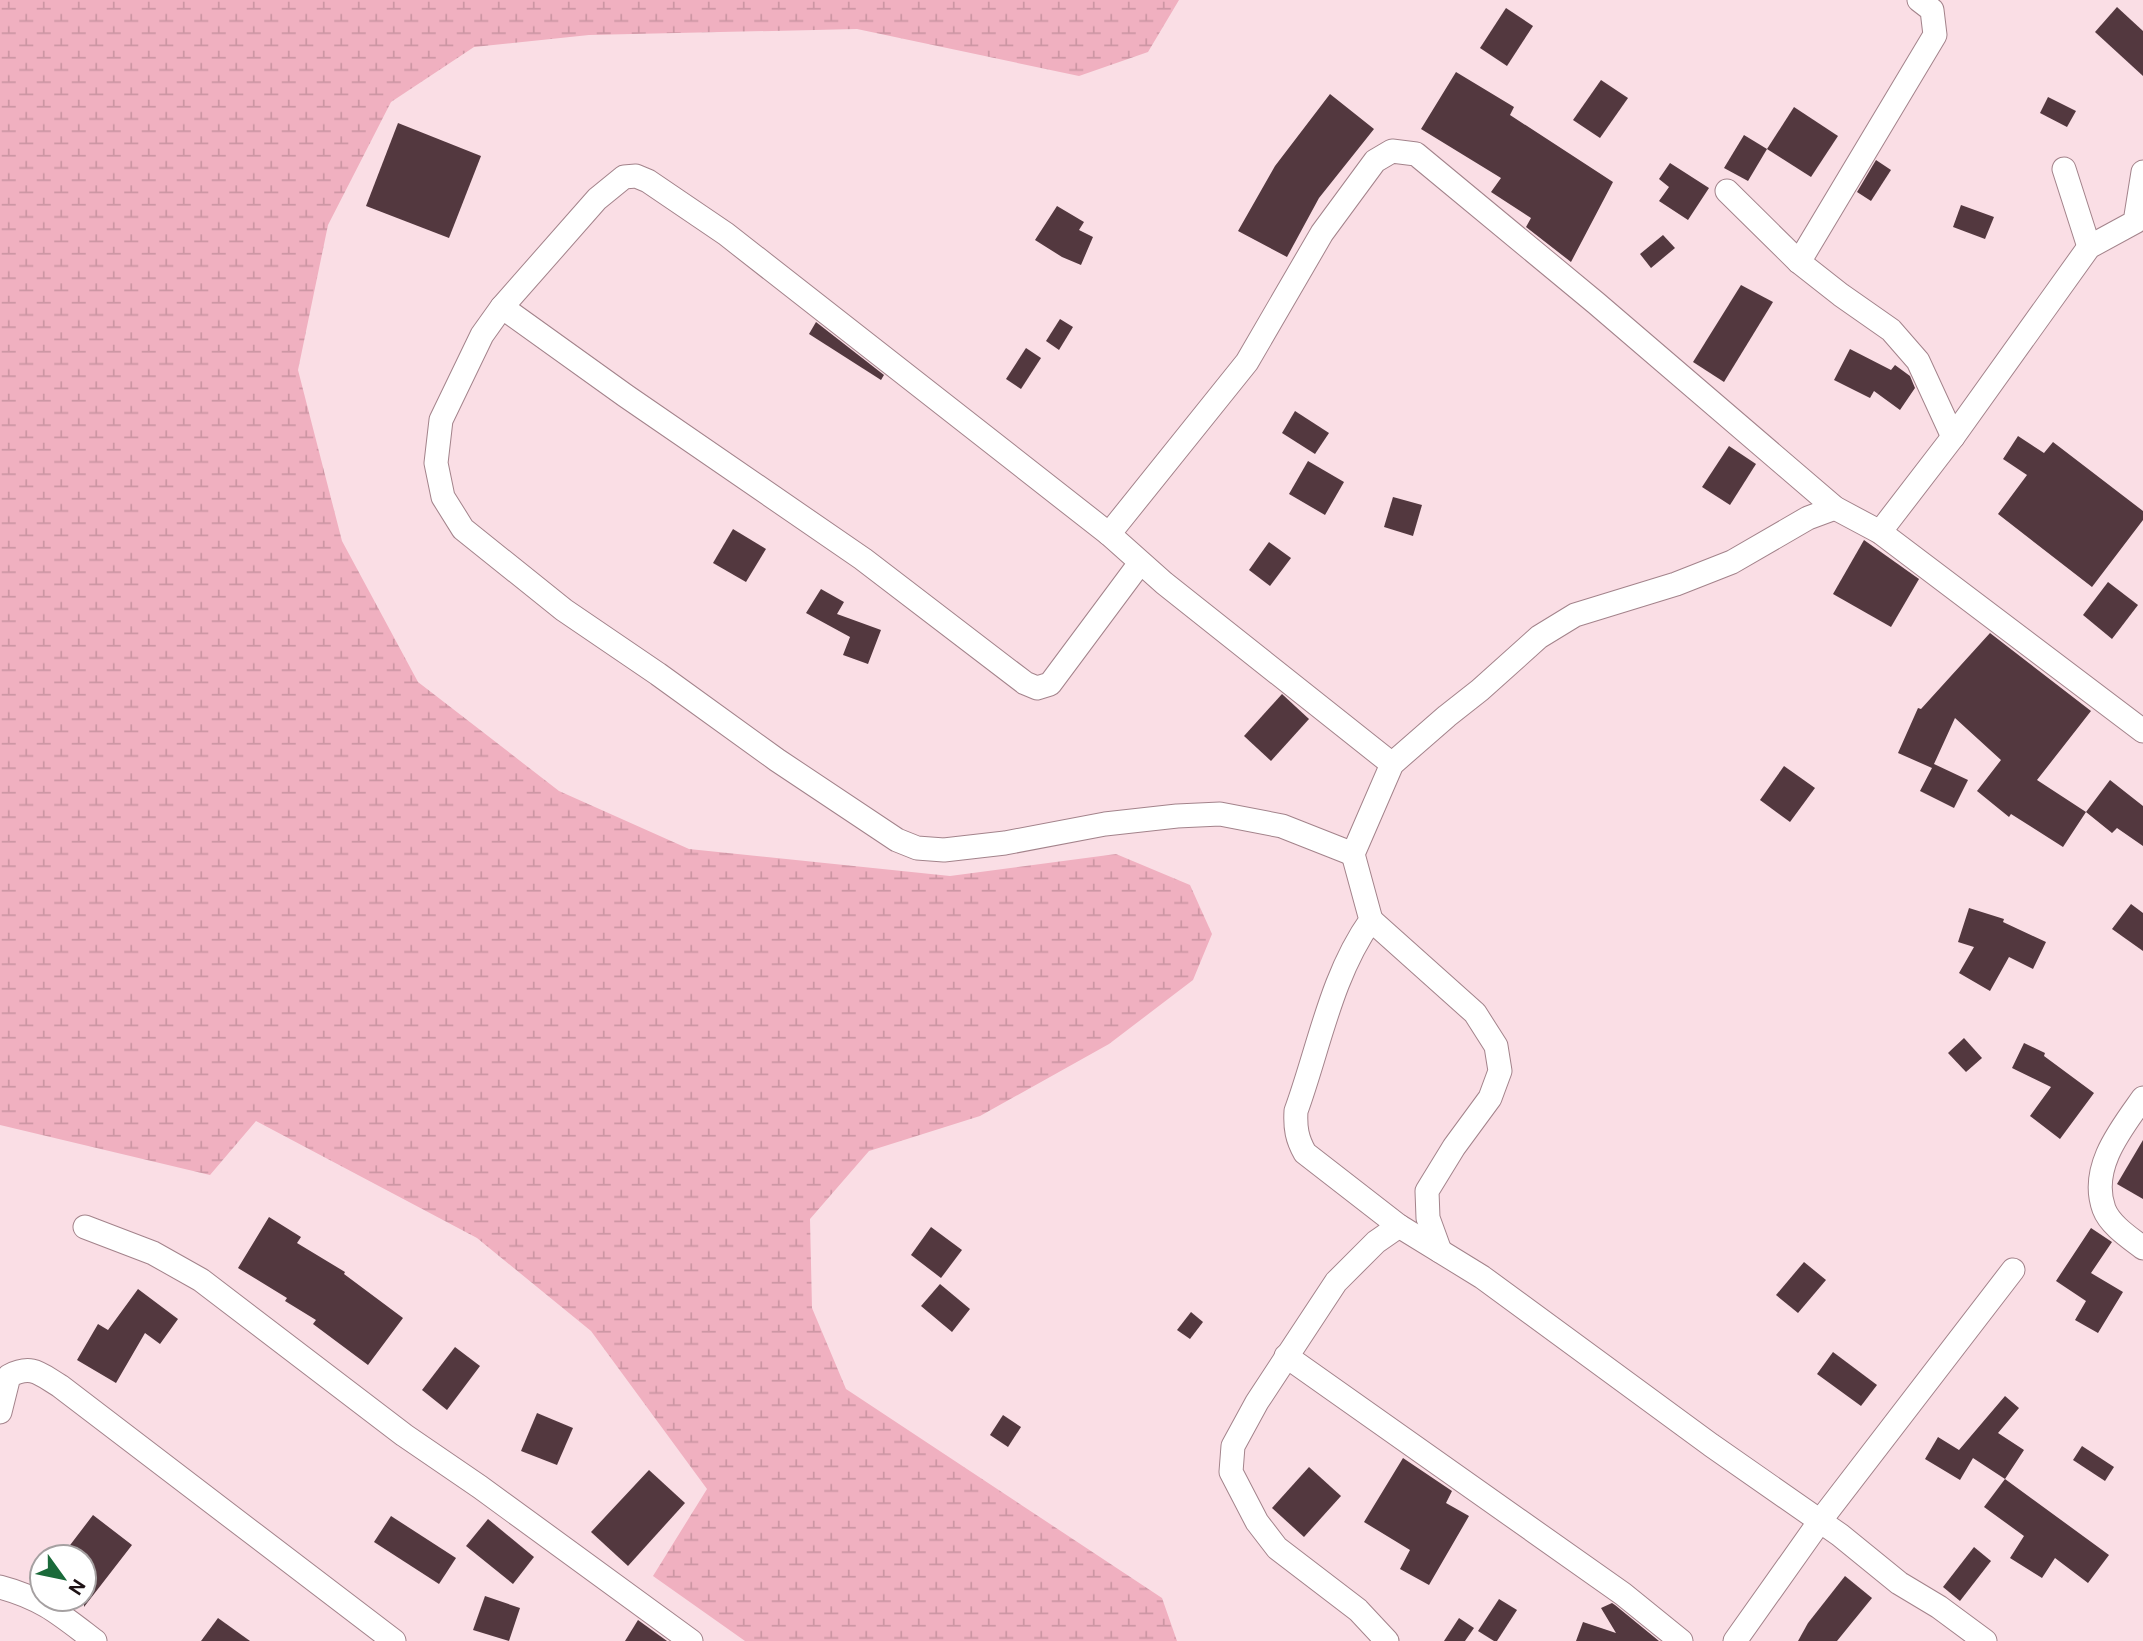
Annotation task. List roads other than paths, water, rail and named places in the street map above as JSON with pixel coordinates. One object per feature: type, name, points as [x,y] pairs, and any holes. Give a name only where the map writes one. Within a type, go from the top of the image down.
[{"type":"street","points":[[1799,262],[1935,35],[1932,10],[1919,0]]},
{"type":"street","points":[[1108,534],[1247,362],[1322,233],[1375,161],[1392,151],[1416,154],[1596,303],[1835,508],[1880,532],[2143,731]]},
{"type":"street","points":[[2064,169],[2089,247]]},
{"type":"street","points":[[1880,532],[1953,437],[2089,247],[2139,225],[2143,172]]},
{"type":"street","points":[[1353,854],[1282,826],[1220,814],[1105,824],[1005,843],[944,849],[917,848],[897,840],[776,760],[564,610],[463,529],[443,497],[436,463],[441,421],[482,335],[502,307],[597,199],[624,177],[636,176],[648,181],[726,234],[1108,534],[1140,563],[1392,764]]},
{"type":"street","points":[[1727,191],[1799,262],[1840,295],[1891,330],[1918,362],[1953,437]]},
{"type":"street","points":[[502,307],[863,559],[1025,683],[1037,688],[1050,684],[1140,563]]},
{"type":"street","points":[[1440,1251],[1428,1218],[1427,1191],[1454,1147],[1490,1098],[1500,1071],[1496,1046],[1475,1013],[1371,920],[1353,854],[1392,764],[1539,637],[1575,615],[1676,584],[1732,562],[1808,518],[1835,508]]},
{"type":"street","points":[[1371,920],[1353,944],[1337,984],[1296,1111],[1297,1140],[1304,1153],[1399,1226],[1482,1277],[1711,1445],[1820,1521],[1899,1583],[1939,1607],[1985,1641]]},
{"type":"street","points":[[2143,1098],[2110,1145],[2101,1181],[2105,1210],[2124,1233],[2143,1248]]},
{"type":"street","points":[[1387,1641],[1358,1610],[1277,1548],[1257,1522],[1231,1472],[1233,1446],[1286,1356],[1336,1282],[1376,1242],[1399,1226]]},
{"type":"street","points":[[85,1227],[153,1253],[201,1280],[404,1435],[691,1641]]},
{"type":"street","points":[[1735,1641],[1820,1521],[2013,1270]]},
{"type":"street","points":[[1286,1356],[1623,1594],[1681,1641]]},
{"type":"street","points":[[0,1412],[9,1376],[23,1369],[36,1372],[60,1386],[132,1439],[230,1518],[394,1641]]},
{"type":"street","points":[[0,1587],[28,1594],[56,1611],[95,1641]]}]
